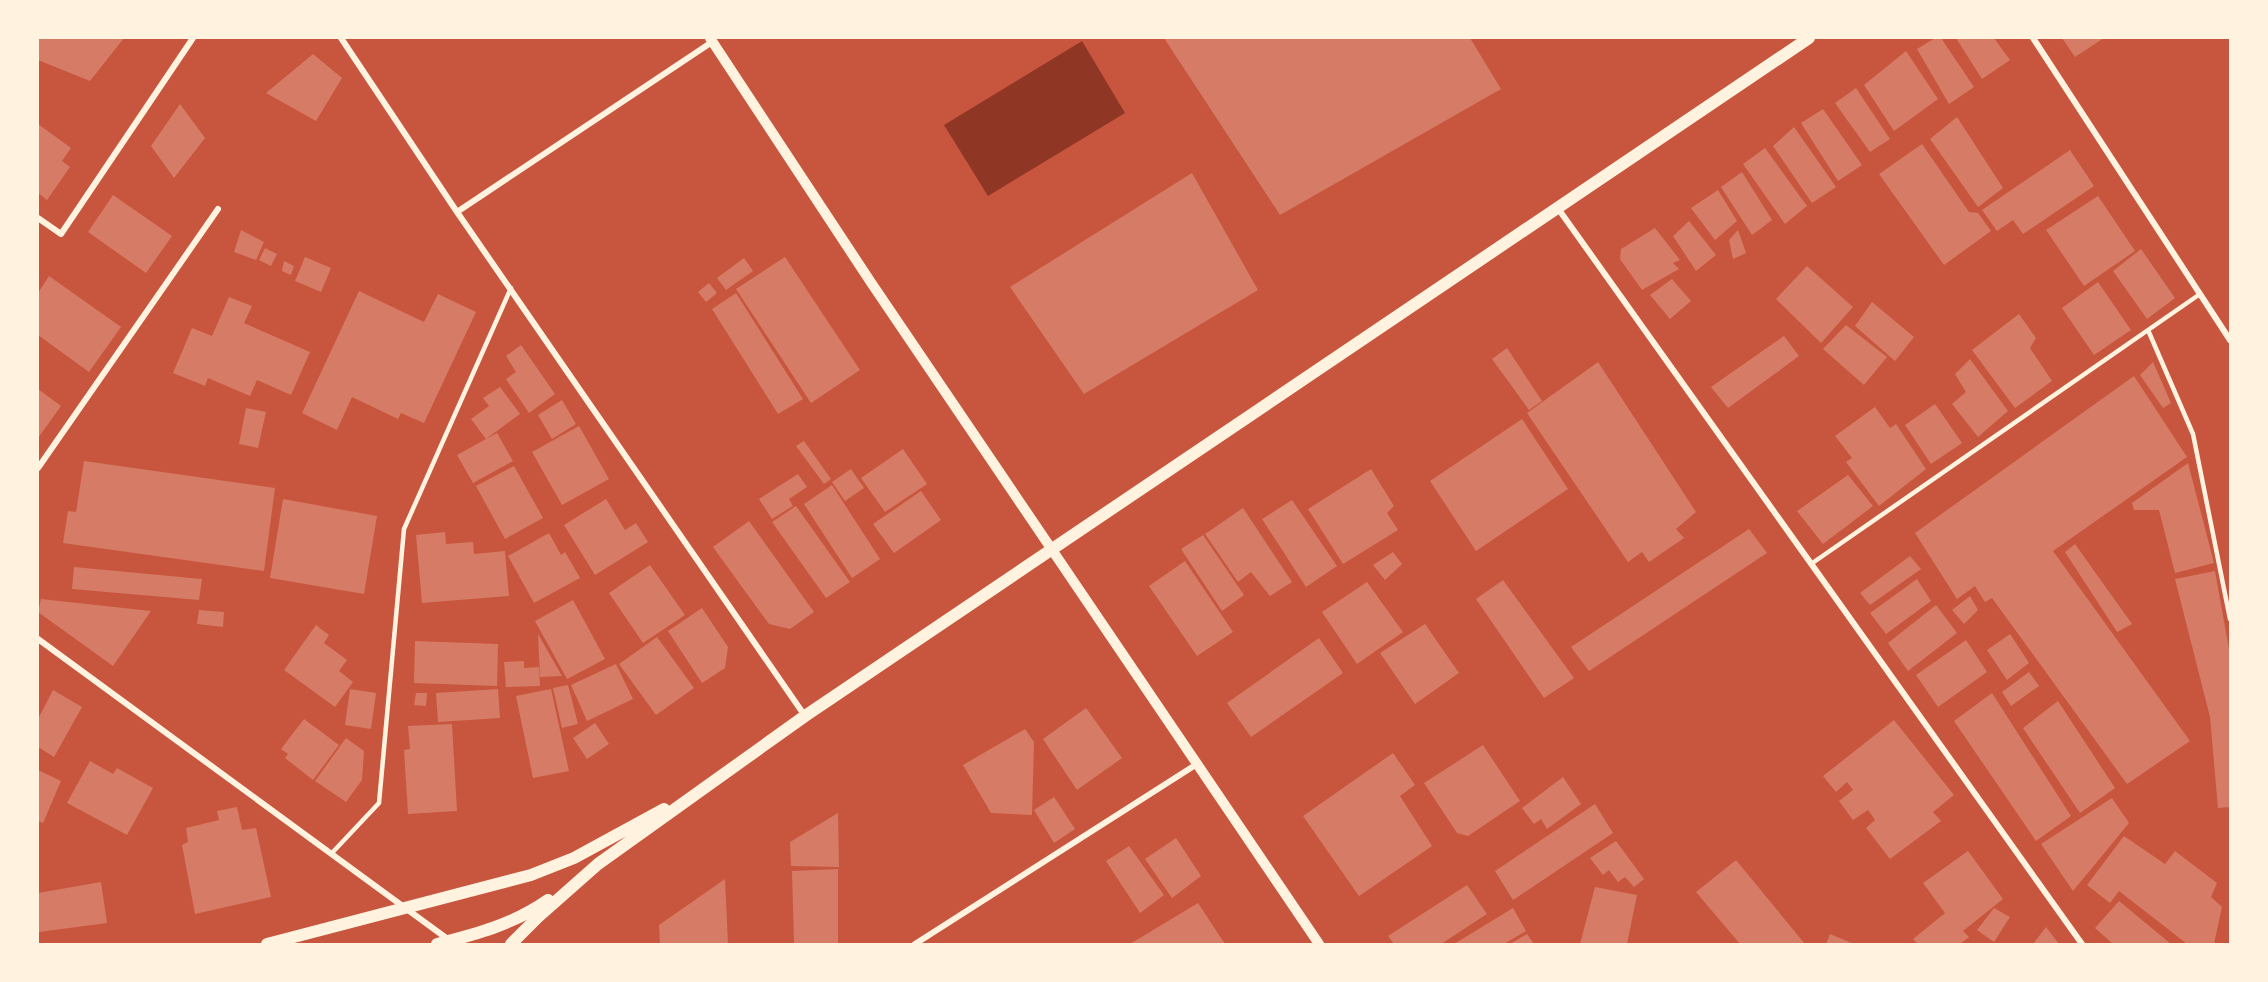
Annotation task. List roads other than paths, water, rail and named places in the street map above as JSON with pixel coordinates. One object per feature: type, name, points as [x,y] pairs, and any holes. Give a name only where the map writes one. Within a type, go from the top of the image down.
[{"type":"main road","points":[[437,945],[452,943],[519,918],[805,716],[1051,548],[1809,38]]},
{"type":"main road","points":[[267,945],[521,878],[574,858],[719,777]]},
{"type":"main road","points":[[511,945],[538,917],[598,864]]},
{"type":"street","points":[[38,219],[61,234],[193,38]]},
{"type":"street","points":[[341,38],[457,212],[805,716]]},
{"type":"street","points":[[2033,38],[2230,340]]},
{"type":"street","points":[[457,212],[711,40],[1319,945]]},
{"type":"street","points":[[1557,206],[2082,945]]},
{"type":"street","points":[[38,468],[218,209]]},
{"type":"street","points":[[38,639],[408,908],[452,943]]},
{"type":"street","points":[[915,945],[1197,764]]},
{"type":"lane","points":[[331,854],[379,803],[404,529],[511,288]]},
{"type":"lane","points":[[1811,564],[2200,294]]},
{"type":"lane","points":[[2148,330],[2193,434],[2230,618]]}]
